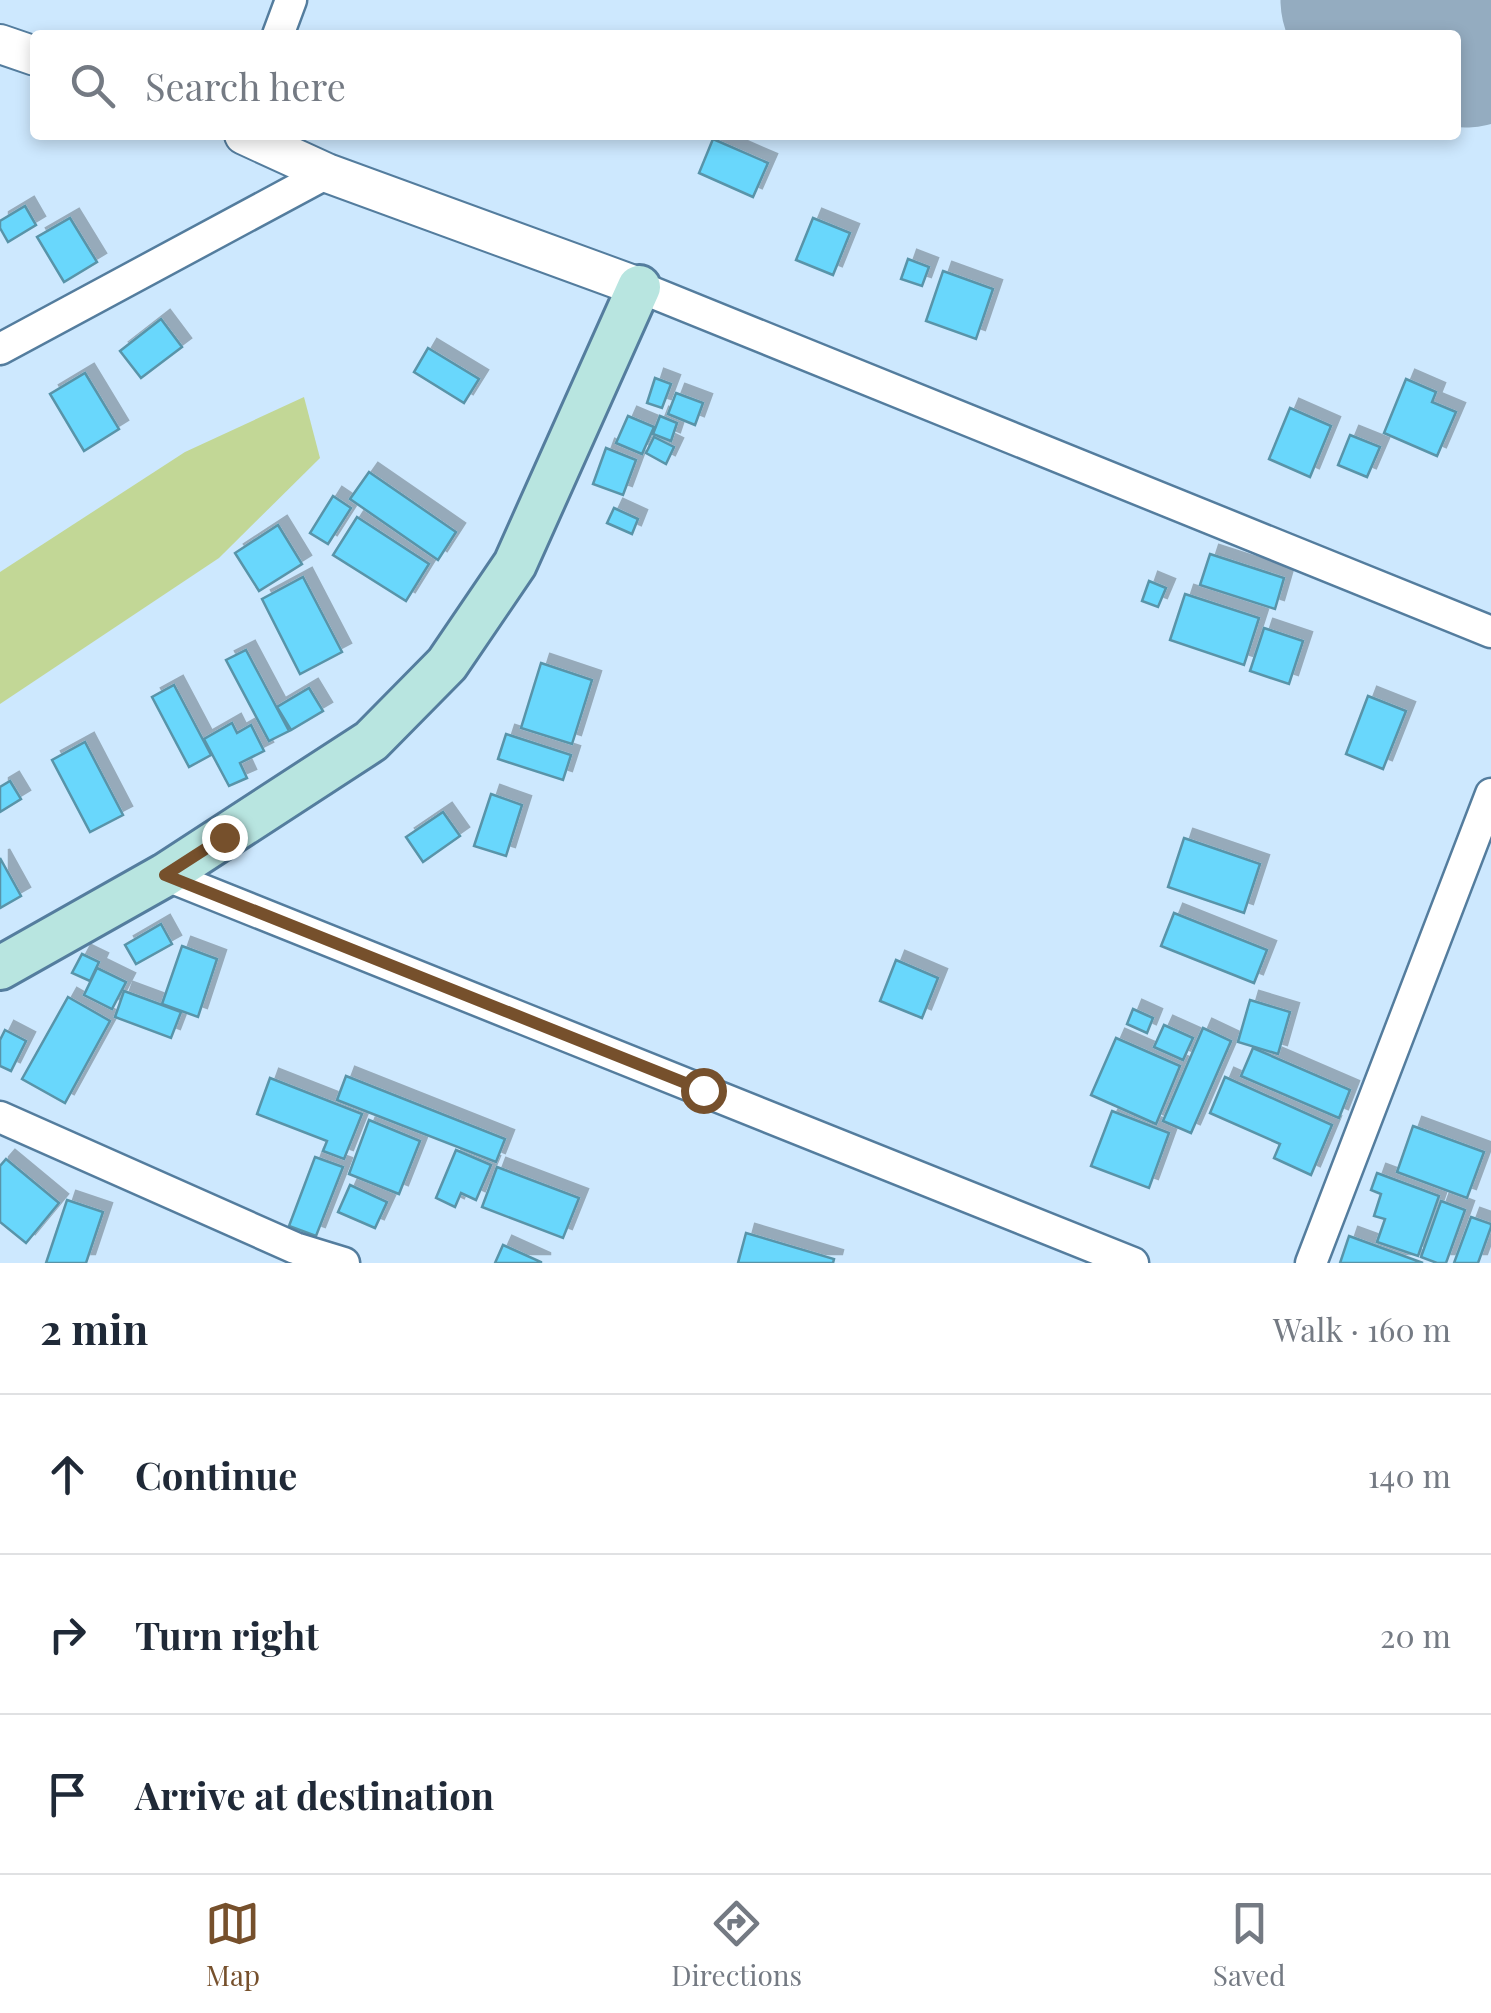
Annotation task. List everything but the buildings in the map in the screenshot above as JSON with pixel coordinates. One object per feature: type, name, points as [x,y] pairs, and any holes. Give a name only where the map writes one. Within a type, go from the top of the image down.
[{"type":"main road","points":[[0,968],[165,875],[371,741],[447,664],[515,564],[639,288]]},
{"type":"street","points":[[280,30],[291,0]]},
{"type":"street","points":[[0,44],[30,54]]},
{"type":"street","points":[[255,140],[327,173],[639,288],[1491,632]]},
{"type":"street","points":[[0,349],[327,173]]},
{"type":"street","points":[[1311,1263],[1491,794]]},
{"type":"street","points":[[165,875],[1133,1263]]},
{"type":"street","points":[[0,1117],[292,1255],[344,1263]]},
{"type":"green space","points":[[304,397],[320,458],[219,558],[0,704],[0,572],[185,452]]},
{"type":"runway","points":[[1373,0],[1453,30]]},
{"type":"runway","points":[[1461,33],[1466,35]]},
{"type":"route","points":[[224,837],[165,875],[703,1090]]}]
